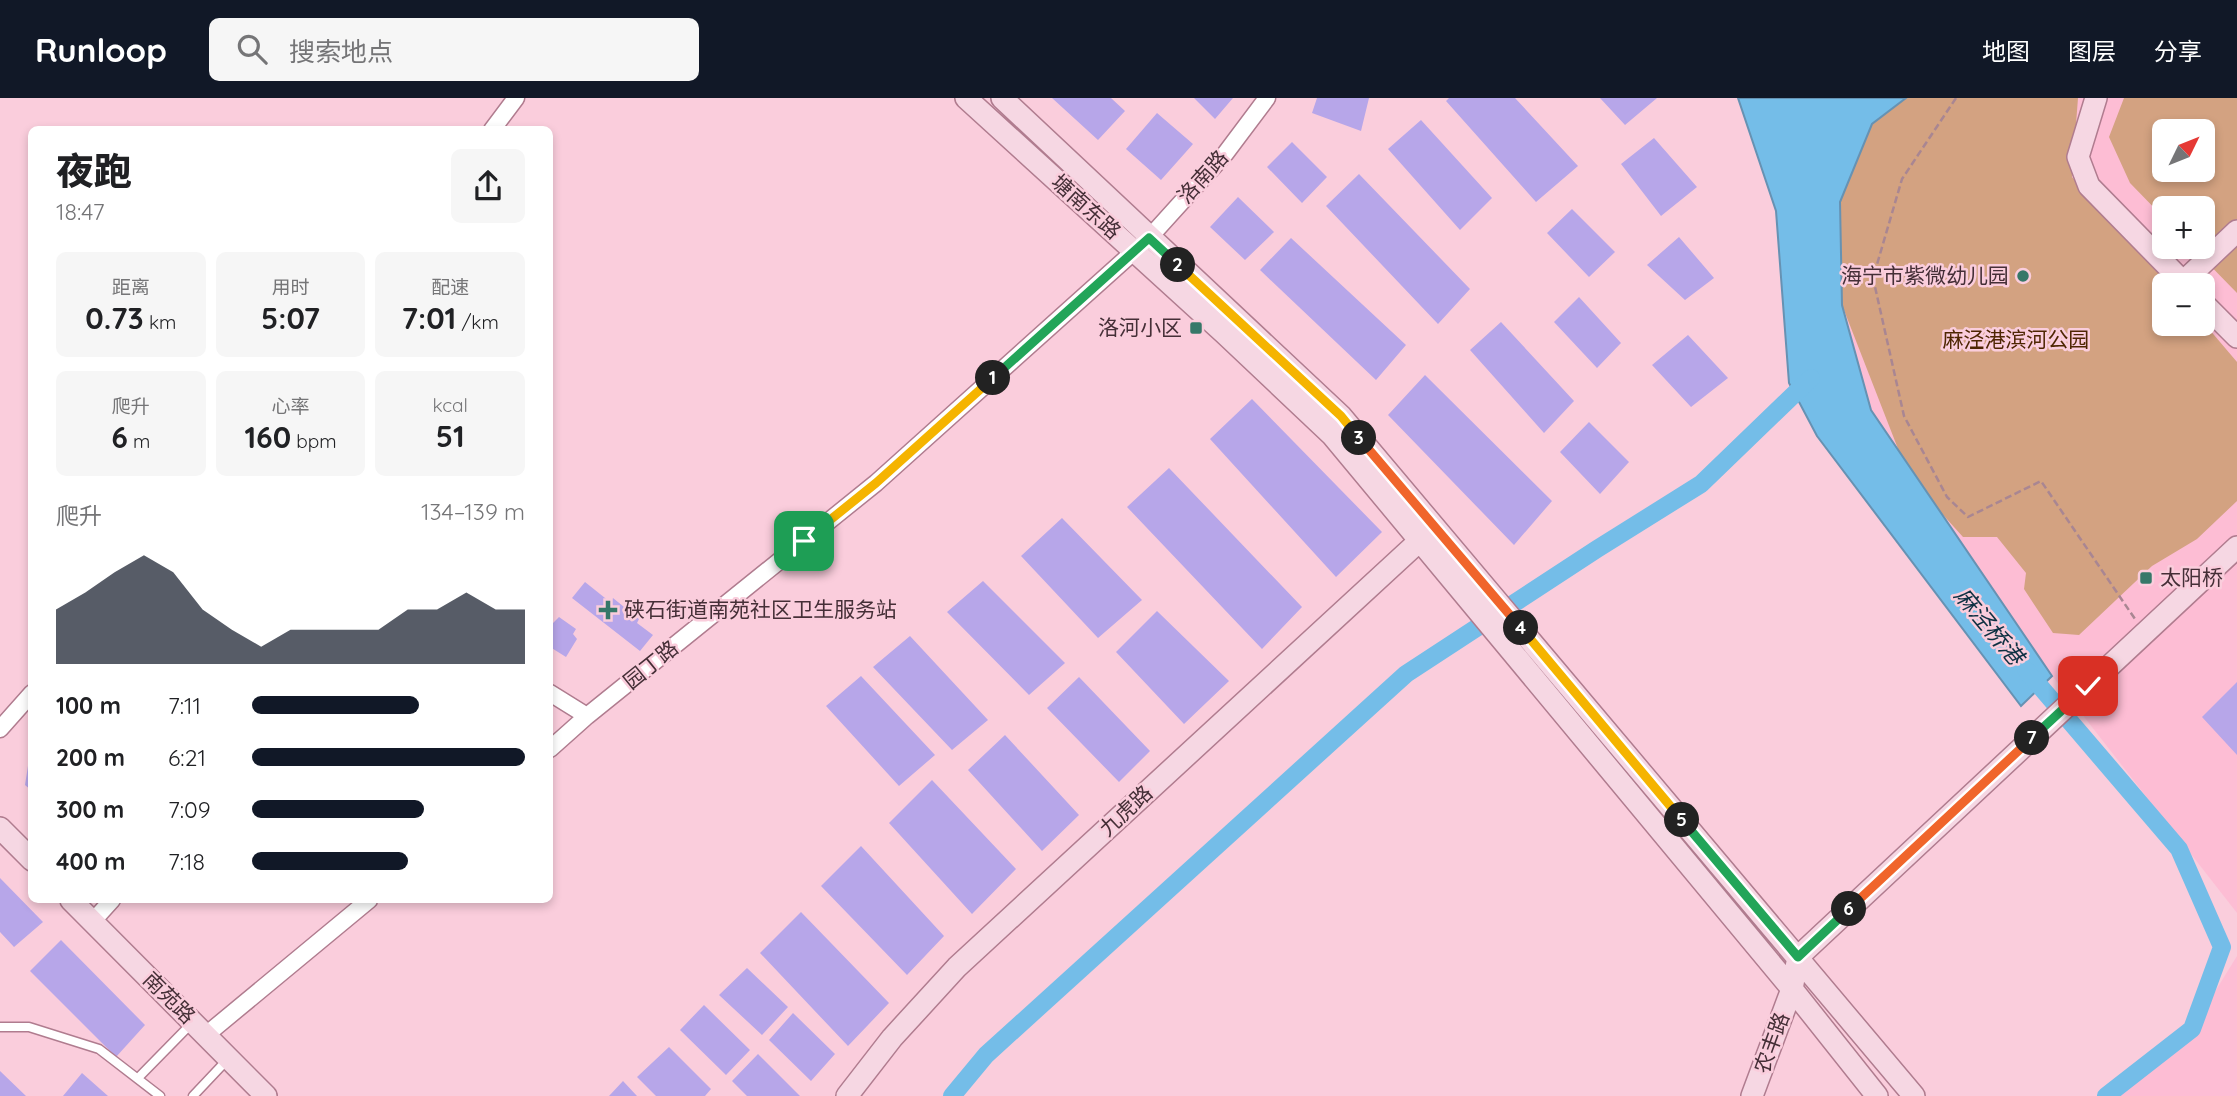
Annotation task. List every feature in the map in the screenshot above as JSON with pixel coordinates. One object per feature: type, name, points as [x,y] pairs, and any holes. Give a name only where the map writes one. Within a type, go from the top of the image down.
[{"type":"main road","name":"塘南东路","points":[[966,98],[1141,244]]},
{"type":"main road","name":"塘南东路","points":[[1002,98],[1141,244],[1427,534],[1481,582],[1914,1096]]},
{"type":"main road","points":[[2096,98],[2078,157],[2089,186],[2174,273]]},
{"type":"main road","points":[[2196,273],[2237,231]]},
{"type":"main road","points":[[2215,315],[2237,337]]},
{"type":"main road","name":"塘南东路","points":[[1427,534],[1463,593],[1792,989],[1877,1096]]},
{"type":"main road","name":"九虎路","points":[[847,1096],[892,1038],[957,967],[1427,534]]},
{"type":"main road","points":[[1798,957],[2237,547]]},
{"type":"main road","points":[[0,828],[28,856]]},
{"type":"main road","name":"南苑路","points":[[74,903],[266,1096]]},
{"type":"main road","name":"农丰路","points":[[1752,1096],[1792,989],[1798,957]]},
{"type":"street","points":[[495,126],[516,98]]},
{"type":"street","name":"洛南路","points":[[1141,244],[1225,154],[1267,98]]},
{"type":"street","name":"园丁路","points":[[553,746],[876,483],[1141,244]]},
{"type":"street","points":[[553,695],[587,716]]},
{"type":"street","points":[[0,729],[28,698]]},
{"type":"street","points":[[93,922],[109,903]]},
{"type":"street","points":[[199,1029],[365,903]]},
{"type":"lane","points":[[0,1027],[29,1027],[99,1049],[160,1096]]},
{"type":"lane","points":[[138,1078],[199,1029]]},
{"type":"lane","points":[[193,1096],[229,1059]]},
{"type":"path","points":[[1956,98],[1902,179],[1873,278],[1904,416],[1947,498],[1968,517],[2041,481],[2145,633]]},
{"type":"shaded area","name":"麻泾港滨河公园","points":[[1871,98],[2237,98],[2237,913],[1816,373]]},
{"type":"shaded area","points":[[2237,956],[2237,1096],[2099,1096],[2192,1029]]},
{"type":"green space","name":"麻泾港滨河公园","points":[[1906,98],[2078,98],[2072,177],[2159,273],[2152,273],[2152,336],[2215,336],[2237,362],[2237,501],[2197,539],[2152,566],[2079,635],[2053,633],[2024,589],[2026,573],[1997,537],[1963,537],[1909,477],[1842,305],[1840,202],[1872,124]]},
{"type":"green space","points":[[2124,98],[2237,98],[2237,293],[2204,259],[2215,259],[2215,196],[2152,196],[2152,206],[2130,183],[2109,137]]},
{"type":"water","points":[[1738,98],[1906,98],[1872,124],[1840,202],[1842,305],[1871,410],[2052,676],[2021,706],[1817,436],[1789,383],[1776,211]]},
{"type":"building","points":[[1052,98],[1111,98],[1125,111],[1098,140]]},
{"type":"building","points":[[1194,98],[1233,98],[1215,119]]},
{"type":"building","points":[[1317,98],[1369,98],[1361,131],[1312,113]]},
{"type":"building","points":[[1449,98],[1515,98],[1578,166],[1536,202],[1446,101]]},
{"type":"building","points":[[1600,98],[1657,98],[1625,125]]},
{"type":"building","points":[[1157,113],[1193,144],[1161,180],[1126,149]]},
{"type":"building","points":[[1421,120],[1492,198],[1460,230],[1388,149]]},
{"type":"building","points":[[1654,138],[1697,187],[1661,216],[1621,164]]},
{"type":"building","points":[[1292,142],[1327,177],[1302,203],[1267,167]]},
{"type":"building","points":[[1359,174],[1470,289],[1438,324],[1326,206]]},
{"type":"building","points":[[1238,197],[1274,232],[1245,260],[1210,227]]},
{"type":"building","points":[[1572,209],[1615,252],[1589,277],[1547,233]]},
{"type":"building","points":[[1679,237],[1714,278],[1685,300],[1647,265]]},
{"type":"building","points":[[1291,238],[1406,345],[1376,380],[1260,270]]},
{"type":"building","points":[[1579,297],[1621,343],[1597,368],[1554,322]]},
{"type":"building","points":[[1501,322],[1574,401],[1544,433],[1470,350]]},
{"type":"building","points":[[1688,335],[1728,378],[1691,407],[1652,365]]},
{"type":"building","points":[[1425,375],[1552,501],[1514,545],[1388,415]]},
{"type":"building","points":[[1252,399],[1382,532],[1336,577],[1210,439]]},
{"type":"building","points":[[1589,422],[1629,462],[1600,494],[1560,452]]},
{"type":"building","points":[[1169,468],[1302,607],[1262,649],[1127,507]]},
{"type":"building","points":[[1062,518],[1142,600],[1098,638],[1021,556]]},
{"type":"building","points":[[983,581],[1065,663],[1029,695],[947,612]]},
{"type":"building","name":"硖石街道南苑社区卫生服务站","points":[[585,582],[610,602],[613,598],[639,619],[637,623],[653,635],[640,651],[572,598]]},
{"type":"building","points":[[1157,611],[1229,681],[1184,724],[1116,652]]},
{"type":"building","points":[[559,617],[576,629],[573,634],[577,639],[566,657],[553,649],[553,623]]},
{"type":"building","points":[[910,636],[988,720],[952,750],[873,667]]},
{"type":"building","points":[[861,676],[935,755],[899,786],[826,706]]},
{"type":"building","points":[[1079,677],[1150,751],[1119,782],[1047,708]]},
{"type":"building","points":[[2237,682],[2237,755],[2202,717]]},
{"type":"building","points":[[1005,735],[1079,815],[1042,851],[968,770]]},
{"type":"building","points":[[28,766],[28,788],[25,785]]},
{"type":"building","points":[[932,780],[1016,869],[972,914],[889,823]]},
{"type":"building","points":[[861,846],[944,936],[907,975],[821,886]]},
{"type":"building","points":[[0,878],[43,922],[14,947],[0,932]]},
{"type":"building","points":[[801,912],[889,1003],[848,1046],[760,953]]},
{"type":"building","points":[[61,940],[145,1025],[116,1057],[30,971]]},
{"type":"building","points":[[747,968],[788,1007],[762,1035],[719,995]]},
{"type":"building","points":[[704,1005],[750,1050],[726,1075],[680,1030]]},
{"type":"building","points":[[793,1013],[835,1054],[811,1081],[769,1040]]},
{"type":"building","points":[[669,1047],[711,1089],[705,1096],[656,1096],[637,1077]]},
{"type":"building","points":[[758,1054],[800,1096],[747,1096],[732,1081]]},
{"type":"building","points":[[0,1071],[26,1096],[0,1096]]},
{"type":"building","points":[[82,1073],[108,1096],[63,1096]]},
{"type":"building","points":[[623,1081],[637,1096],[609,1096]]},
{"type":"waterway","points":[[952,1096],[986,1055],[1406,674],[1701,484],[1811,378]]},
{"type":"waterway","name":"麻泾桥港","points":[[2026,670],[2179,849],[2222,947],[2192,1029],[2106,1096]]},
{"type":"place","name":"海宁市紫微幼儿园","points":[[2023,276]]},
{"type":"place","name":"洛河小区","points":[[1196,328]]},
{"type":"place","name":"太阳桥","points":[[2146,578]]},
{"type":"place","name":"硖石街道南苑社区卫生服务站","points":[[608,610]]},
{"type":"route","points":[[804,541],[876,483],[1149,238],[1341,416],[1798,957],[2088,686]]}]
